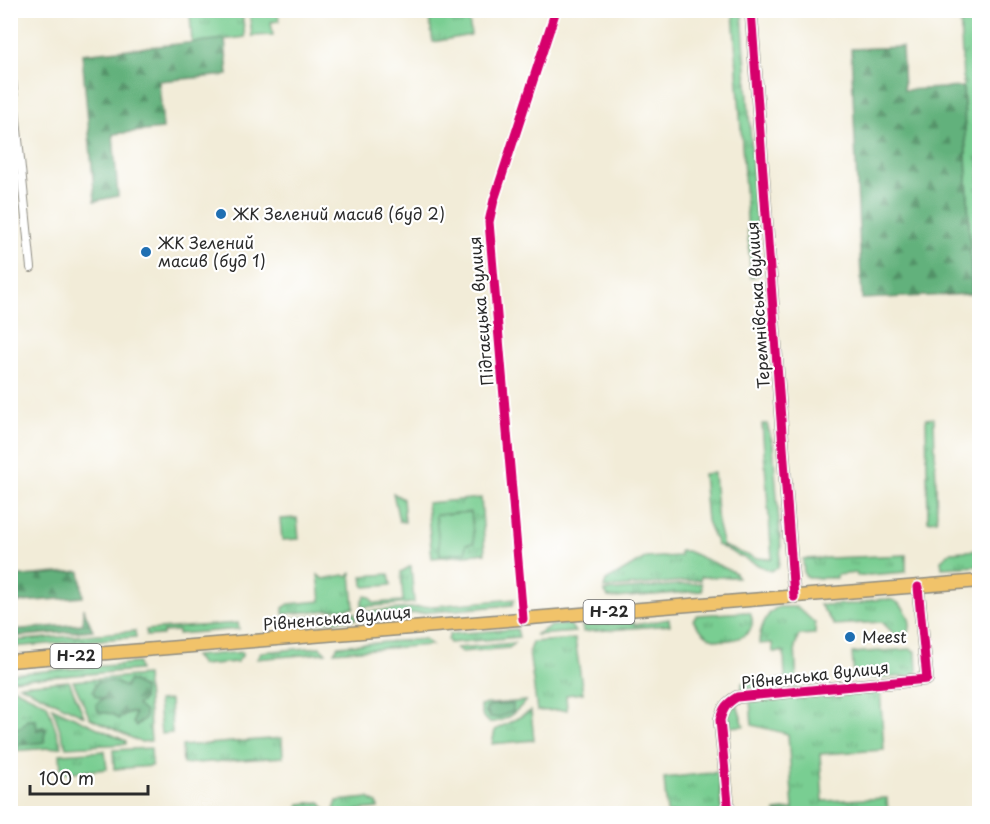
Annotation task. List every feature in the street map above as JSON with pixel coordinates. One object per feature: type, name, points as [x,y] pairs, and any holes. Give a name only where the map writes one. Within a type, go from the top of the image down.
[{"type":"main road","name":"Рівненська вулиця","points":[[10,661],[980,581]]},
{"type":"street","name":"Підгаєцька вулиця","points":[[523,619],[489,222],[494,200],[556,10]]},
{"type":"street","name":"Теремнівська вулиця","points":[[751,10],[794,597]]},
{"type":"street","points":[[10,60],[31,268]]},
{"type":"street","name":"Рівненська вулиця","points":[[729,813],[720,720],[728,702],[737,697],[927,680],[918,586]]},
{"type":"green space","points":[[161,11],[242,11],[245,37],[192,44],[190,13],[161,14]]},
{"type":"green space","points":[[249,11],[278,11],[279,21],[271,22],[273,35],[252,36]]},
{"type":"green space","points":[[428,11],[468,11],[471,35],[433,42]]},
{"type":"green space","points":[[733,11],[742,11],[760,274],[751,278]]},
{"type":"green space","points":[[960,11],[979,11],[979,294],[972,294]]},
{"type":"green space","points":[[225,39],[228,75],[159,81],[163,129],[113,134],[118,196],[95,201],[82,54]]},
{"type":"green space","points":[[902,47],[904,90],[963,87],[972,294],[862,299],[851,49]]},
{"type":"green space","points":[[934,418],[937,520],[928,521],[926,419]]},
{"type":"green space","points":[[762,424],[767,424],[773,445],[781,548],[778,568],[770,571],[717,545],[707,521],[703,474],[714,473],[718,526],[723,546],[755,558],[772,559]]},
{"type":"green space","points":[[393,493],[403,499],[405,522],[399,521]]},
{"type":"green space","points":[[481,498],[485,553],[432,558],[427,503]]},
{"type":"green space","points":[[471,512],[474,543],[466,544],[466,552],[440,555],[436,515]]},
{"type":"green space","points":[[297,518],[299,539],[282,540],[280,519]]},
{"type":"green space","points":[[979,550],[979,566],[942,568],[941,560],[951,552]]},
{"type":"green space","points":[[680,551],[687,551],[734,572],[738,577],[701,577],[700,580],[604,588],[606,581],[645,558],[680,556]]},
{"type":"green space","points":[[906,555],[906,572],[857,576],[857,573],[837,575],[837,578],[808,578],[804,574],[803,559]]},
{"type":"green space","points":[[411,566],[414,603],[362,607],[362,600],[365,596],[370,597],[374,603],[403,601],[401,572]]},
{"type":"green space","points":[[80,571],[83,597],[11,603],[11,577]]},
{"type":"green space","points":[[351,573],[354,608],[283,614],[283,608],[289,604],[321,601],[318,575],[323,579],[344,575],[347,577]]},
{"type":"green space","points":[[389,574],[391,585],[365,587],[363,585],[362,576]]},
{"type":"green space","points":[[701,583],[702,591],[615,598],[608,597],[604,591]]},
{"type":"green space","points":[[515,599],[512,605],[363,618],[363,612]]},
{"type":"green space","points":[[890,599],[900,605],[909,618],[909,632],[903,636],[896,636],[882,622],[834,625],[820,605],[859,604],[872,600]]},
{"type":"green space","points":[[797,607],[815,623],[815,634],[799,635],[795,646],[797,687],[742,692],[742,683],[785,679],[784,652],[773,652],[772,643],[759,644],[764,622],[774,609]]},
{"type":"green space","points":[[83,608],[93,630],[11,637],[11,630],[83,624]]},
{"type":"green space","points":[[355,613],[356,619],[284,625],[284,619]]},
{"type":"green space","points":[[750,613],[751,628],[747,634],[733,640],[716,640],[709,637],[693,620],[697,615]]},
{"type":"green space","points":[[669,619],[670,625],[583,632],[582,626],[634,622],[635,625]]},
{"type":"green space","points":[[238,623],[239,629],[178,634],[178,631],[163,632],[163,635],[146,636],[146,630]]},
{"type":"green space","points":[[570,624],[575,632],[535,635],[551,626]]},
{"type":"green space","points":[[517,629],[519,637],[450,643],[448,640],[450,634]]},
{"type":"green space","points":[[135,631],[136,637],[11,647],[11,641]]},
{"type":"green space","points":[[424,639],[432,645],[334,652],[338,646]]},
{"type":"green space","points":[[575,639],[583,693],[566,695],[567,710],[537,711],[529,651],[532,642]]},
{"type":"green space","points":[[514,643],[509,648],[461,652],[456,648]]},
{"type":"green space","points":[[320,647],[326,653],[257,659],[261,652]]},
{"type":"green space","points":[[911,649],[916,652],[917,671],[913,676],[854,679],[852,653]]},
{"type":"green space","points":[[242,652],[237,662],[202,665],[194,656]]},
{"type":"green space","points":[[138,663],[139,670],[11,680],[11,674]]},
{"type":"green space","points":[[146,675],[151,741],[140,742],[90,718],[73,681]]},
{"type":"green space","points":[[129,680],[144,688],[143,700],[137,705],[145,712],[145,718],[136,726],[133,723],[135,713],[129,712],[118,719],[112,714],[99,712],[96,704],[103,699],[95,696],[93,691],[97,682],[113,681],[125,687]]},
{"type":"green space","points":[[69,681],[84,716],[19,685]]},
{"type":"green space","points":[[10,686],[47,704],[62,747],[11,751]]},
{"type":"green space","points":[[880,689],[884,750],[820,754],[823,801],[887,798],[888,813],[775,813],[775,811],[793,809],[788,734],[752,725],[750,700]]},
{"type":"green space","points":[[170,700],[172,733],[161,734],[158,701]]},
{"type":"green space","points":[[526,701],[509,716],[494,722],[489,722],[483,717],[480,705]]},
{"type":"green space","points":[[736,702],[744,726],[726,727],[726,712]]},
{"type":"green space","points":[[513,704],[513,711],[498,718],[489,717],[486,713],[486,708],[493,705]]},
{"type":"green space","points":[[52,707],[126,741],[126,744],[66,747]]},
{"type":"green space","points":[[531,711],[534,740],[492,744],[495,730]]},
{"type":"green space","points":[[27,720],[36,720],[37,730],[42,727],[46,729],[45,742],[11,746],[11,728],[21,727]]},
{"type":"green space","points":[[282,738],[283,757],[183,764],[182,746]]},
{"type":"green space","points":[[151,748],[152,766],[114,769],[113,750]]},
{"type":"green space","points":[[105,751],[107,769],[61,773],[60,754]]},
{"type":"green space","points":[[719,772],[722,813],[667,813],[664,778]]},
{"type":"green space","points":[[368,798],[377,803],[378,808],[333,813],[337,801]]},
{"type":"green space","points":[[320,802],[328,813],[296,813],[299,804]]},
{"type":"cycle path","points":[[523,619],[489,222],[494,200],[556,10]]},
{"type":"cycle path","points":[[751,10],[794,597]]},
{"type":"cycle path","points":[[729,814],[720,720],[726,706],[737,697],[927,679],[918,587]]},
{"type":"place","name":"ЖК Зелений масив (буд 2)","points":[[221,214]]},
{"type":"place","name":"ЖК Зелений масив (буд 1)","points":[[146,252]]},
{"type":"place","name":"Meest","points":[[850,637]]}]
